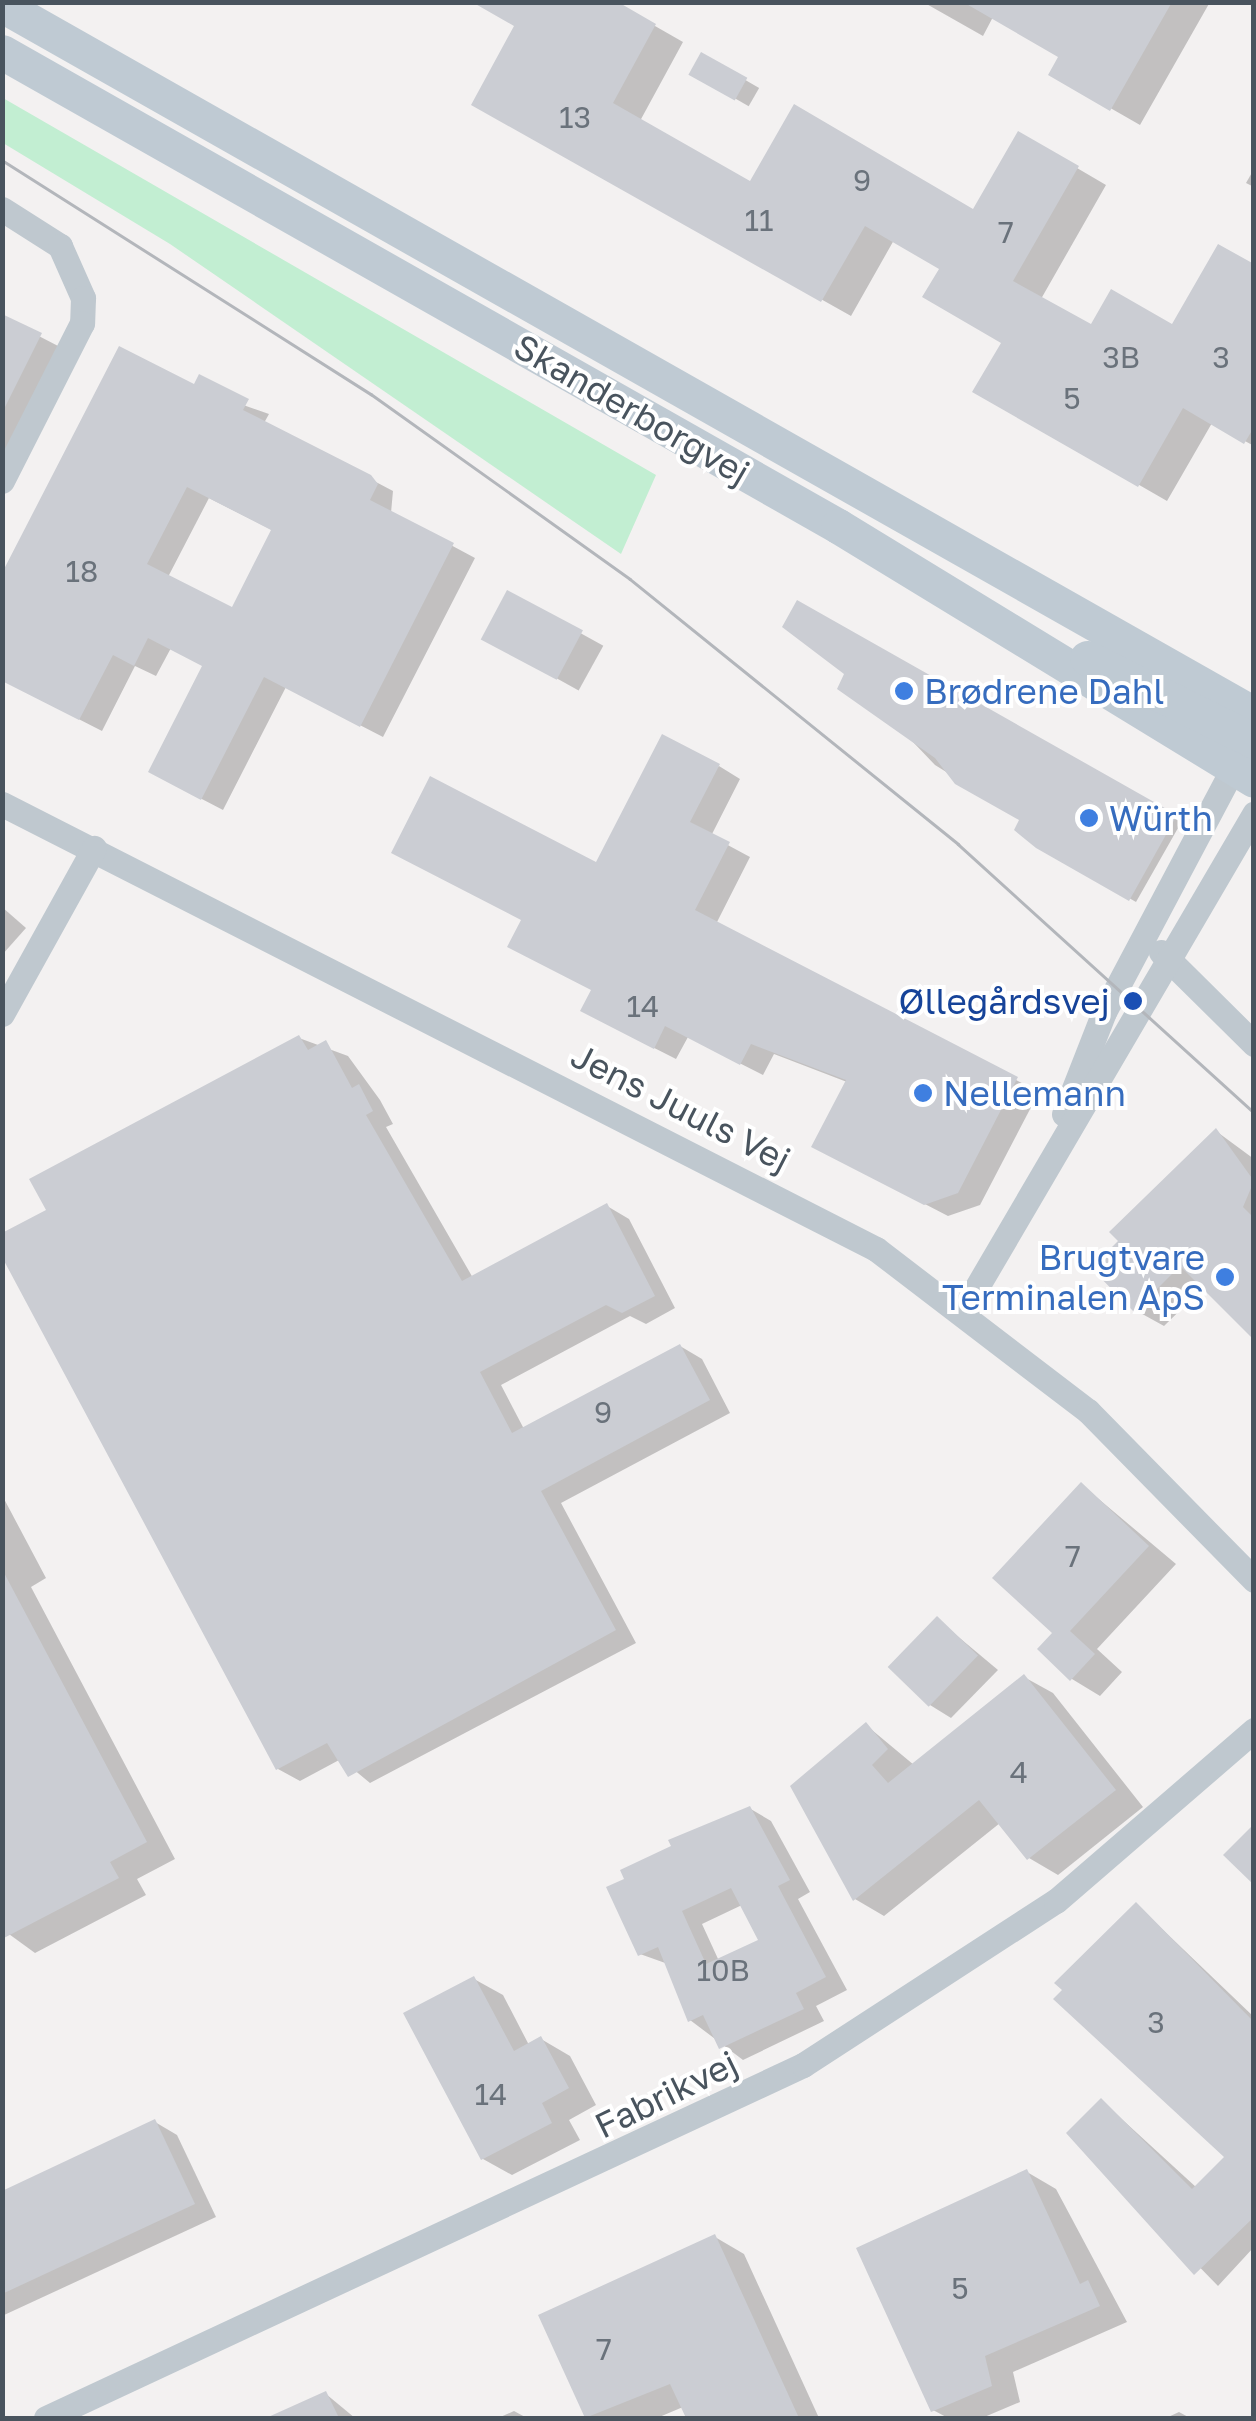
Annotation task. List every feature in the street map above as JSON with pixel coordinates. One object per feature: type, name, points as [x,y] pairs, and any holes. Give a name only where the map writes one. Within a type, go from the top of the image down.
[{"type":"main road","name":"Skanderborgvej","points":[[2,5],[1246,758]]},
{"type":"main road","name":"Skanderborgvej","points":[[2,52],[1246,758]]},
{"type":"street","points":[[2,209],[60,246],[83,298],[82,323],[2,481]]},
{"type":"street","points":[[1046,1162],[1104,1012],[1246,758]]},
{"type":"street","name":"Jens Juuls Vej","points":[[2,804],[709,1159],[876,1249],[964,1309],[1088,1411],[1254,1580]]},
{"type":"street","points":[[964,1309],[1046,1162],[1170,961],[1254,814]]},
{"type":"street","points":[[2,1014],[94,848]]},
{"type":"street","points":[[1146,938],[1254,1044]]},
{"type":"street","name":"Fabrikvej","points":[[46,2418],[803,2065],[1056,1901],[1254,1730]]},
{"type":"green space","points":[[3,98],[656,475],[621,554],[170,244],[3,143]]},
{"type":"building","points":[[472,2],[618,2],[656,24],[613,103],[750,181],[794,104],[973,209],[1018,131],[1079,166],[1013,281],[1091,324],[1111,289],[1172,324],[1218,244],[1254,264],[1254,427],[1244,444],[1183,408],[1138,487],[972,392],[1001,343],[922,297],[939,269],[865,226],[821,302],[471,105],[514,26]]},
{"type":"building","points":[[963,2],[1172,2],[1110,111],[1048,75],[1058,57]]},
{"type":"building","points":[[701,52],[747,78],[735,100],[688,75]]},
{"type":"building","points":[[2,314],[42,333],[2,413]]},
{"type":"building","points":[[119,346],[194,384],[199,374],[249,399],[243,410],[371,475],[378,484],[370,500],[454,543],[360,727],[264,677],[201,800],[148,772],[202,666],[148,638],[134,666],[113,655],[79,720],[2,681],[2,573]],"holes":[[[187,487],[271,530],[232,607],[147,564]]]},
{"type":"building","points":[[507,590],[583,630],[557,680],[481,639]]},
{"type":"building","points":[[797,600],[1177,815],[1129,901],[1036,848],[1014,830],[1019,820],[955,784],[935,758],[837,689],[844,674],[782,627]]},
{"type":"building","points":[[662,734],[720,764],[690,822],[730,842],[695,910],[1018,1077],[958,1193],[924,1205],[811,1147],[846,1080],[751,1044],[740,1065],[665,1026],[654,1049],[580,1011],[591,990],[507,947],[521,920],[391,853],[430,776],[596,862]]},
{"type":"building","points":[[299,1035],[308,1050],[326,1040],[352,1088],[359,1084],[373,1111],[366,1115],[462,1281],[607,1203],[655,1296],[622,1313],[606,1305],[480,1372],[512,1433],[680,1344],[710,1400],[541,1491],[616,1630],[348,1777],[327,1743],[276,1770],[2,1257],[2,1233],[46,1210],[29,1179]]},
{"type":"building","points":[[1216,1128],[1254,1181],[1243,1207],[1254,1218],[1254,1340],[1180,1266],[1134,1312],[1091,1268],[1118,1241],[1109,1232]]},
{"type":"building","points":[[1081,1482],[1149,1546],[1070,1631],[1095,1654],[1070,1681],[1037,1649],[1052,1633],[992,1578]]},
{"type":"building","points":[[2,1569],[147,1842],[110,1862],[119,1878],[2,1939]]},
{"type":"building","points":[[937,1616],[978,1656],[929,1707],[888,1667]]},
{"type":"building","points":[[1024,1674],[1116,1790],[1027,1860],[979,1800],[853,1901],[790,1786],[866,1722],[888,1749],[872,1765],[888,1783]]},
{"type":"building","points":[[750,1806],[790,1880],[778,1886],[826,1977],[796,1993],[804,2009],[719,2049],[703,2015],[688,2022],[658,1947],[638,1956],[606,1887],[624,1879],[620,1870],[671,1846],[668,1840]],"holes":[[[731,1888],[758,1940],[706,1964],[682,1911]]]},
{"type":"building","points":[[1254,1824],[1254,1885],[1223,1855]]},
{"type":"building","points":[[1136,1902],[1254,2022],[1254,2217],[1194,2275],[1066,2133],[1101,2098],[1192,2189],[1224,2157],[1053,1999],[1062,1990],[1054,1983]]},
{"type":"building","points":[[474,1976],[514,2051],[541,2036],[569,2088],[542,2103],[552,2123],[481,2160],[403,2013]]},
{"type":"building","points":[[155,2119],[195,2204],[2,2294],[2,2191]]},
{"type":"building","points":[[1027,2169],[1080,2284],[1088,2280],[1100,2306],[985,2356],[992,2386],[931,2412],[856,2248]]},
{"type":"building","points":[[715,2234],[799,2418],[686,2418],[670,2384],[585,2418],[538,2315]]},
{"type":"building","points":[[326,2391],[339,2418],[266,2418]]},
{"type":"tram line","points":[[2,160],[371,394],[630,579],[958,844],[1254,1112]]},
{"type":"place","name":"Brødrene Dahl","points":[[904,691]]},
{"type":"place","name":"Würth","points":[[1089,818]]},
{"type":"place","name":"Øllegårdsvej","points":[[1133,1001]]},
{"type":"place","name":"Nellemann","points":[[923,1093]]},
{"type":"place","name":"Brugtvare Terminalen ApS","points":[[1225,1277]]}]
